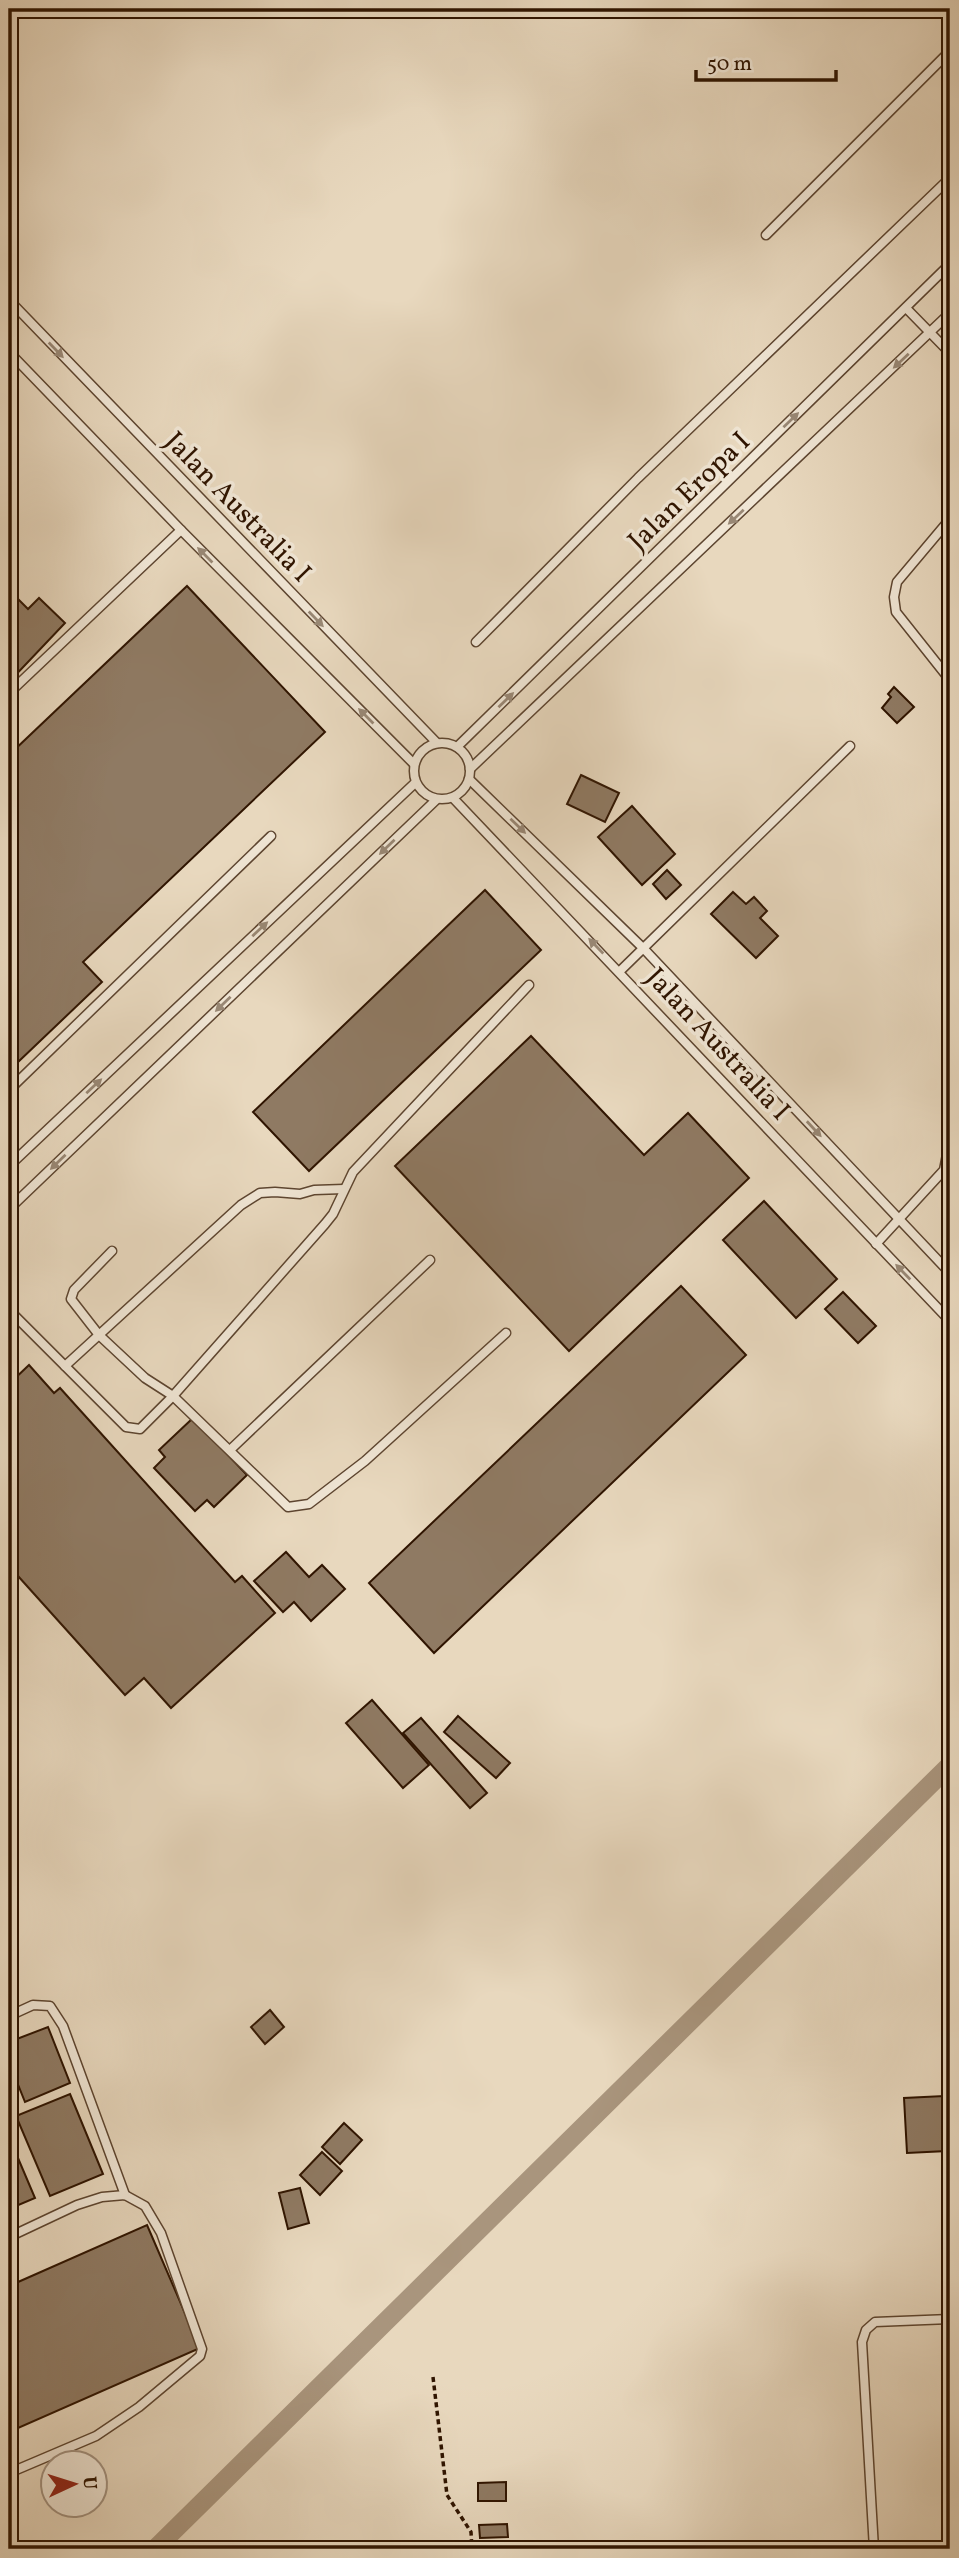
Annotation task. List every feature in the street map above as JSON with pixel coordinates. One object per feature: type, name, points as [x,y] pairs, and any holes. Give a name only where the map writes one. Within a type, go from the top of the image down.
[{"type":"lane","points":[[766,235],[950,51]]},
{"type":"lane","points":[[476,642],[638,478],[950,178]]},
{"type":"lane","name":"Jalan Eropa I","points":[[457,747],[950,264]]},
{"type":"lane","name":"Jalan Australia I","points":[[9,300],[436,743]]},
{"type":"lane","points":[[906,308],[950,353]]},
{"type":"lane","name":"Jalan Eropa I","points":[[470,769],[950,313]]},
{"type":"lane","name":"Jalan Australia I","points":[[9,352],[181,530],[414,764]]},
{"type":"lane","points":[[950,519],[897,582],[894,597],[896,612],[950,680]]},
{"type":"lane","points":[[9,693],[181,530]]},
{"type":"lane","points":[[436,743],[457,747],[466,757],[470,769],[469,779],[463,790],[453,798],[436,800],[423,794],[415,783],[414,764],[422,750],[436,743]]},
{"type":"lane","points":[[620,971],[850,746]]},
{"type":"lane","name":"Jalan Australia I","points":[[469,779],[644,949],[950,1273]]},
{"type":"lane","points":[[9,1166],[415,783]]},
{"type":"lane","name":"Jalan Australia I","points":[[453,798],[950,1321]]},
{"type":"lane","points":[[9,1209],[436,800]]},
{"type":"lane","points":[[9,1090],[271,836]]},
{"type":"lane","points":[[9,1310],[125,1427],[140,1429],[173,1396],[325,1224],[353,1172],[530,985]]},
{"type":"lane","points":[[876,1244],[898,1219],[947,1174],[950,1139]]},
{"type":"lane","points":[[65,1366],[241,1205],[260,1193],[300,1194],[314,1190],[344,1189]]},
{"type":"lane","points":[[112,1251],[74,1290],[71,1299],[99,1335],[145,1378],[173,1396],[288,1507],[309,1504],[365,1461],[506,1333]]},
{"type":"lane","points":[[230,1450],[430,1260]]},
{"type":"lane","points":[[9,2016],[33,2005],[51,2006],[63,2026],[125,2195]]},
{"type":"lane","points":[[9,2237],[77,2205],[102,2197],[125,2195],[145,2206],[161,2233],[201,2343],[200,2356],[139,2407],[96,2436],[9,2473]]},
{"type":"lane","points":[[874,2549],[862,2342],[866,2330],[875,2322],[950,2319]]},
{"type":"path","points":[[433,2377],[447,2495],[471,2532],[472,2549]]},
{"type":"building","points":[[187,586],[325,732],[83,962],[102,982],[17,1063],[9,1054],[9,755]]},
{"type":"building","points":[[9,590],[28,609],[39,598],[65,623],[9,682],[9,623],[12,626],[14,624],[9,619]]},
{"type":"building","points":[[894,687],[914,707],[897,723],[882,708],[891,697],[888,694]]},
{"type":"building","points":[[581,775],[619,793],[605,822],[567,804]]},
{"type":"building","points":[[632,806],[675,854],[642,885],[598,837]]},
{"type":"building","points":[[667,870],[681,885],[666,899],[653,884]]},
{"type":"building","points":[[485,890],[541,950],[309,1171],[253,1112]]},
{"type":"building","points":[[733,892],[746,904],[754,897],[767,911],[760,918],[778,936],[756,958],[711,914]]},
{"type":"building","points":[[531,1036],[644,1155],[688,1113],[749,1178],[569,1351],[395,1166]]},
{"type":"building","points":[[764,1201],[837,1279],[796,1318],[723,1240]]},
{"type":"building","points":[[681,1286],[746,1355],[434,1653],[369,1583]]},
{"type":"building","points":[[843,1292],[876,1326],[858,1343],[825,1309]]},
{"type":"building","points":[[29,1365],[54,1393],[60,1388],[235,1582],[242,1576],[275,1613],[171,1708],[144,1678],[125,1695],[9,1566],[9,1384]]},
{"type":"building","points":[[193,1418],[247,1475],[214,1507],[207,1500],[195,1511],[154,1468],[165,1457],[159,1450]]},
{"type":"building","points":[[286,1552],[309,1577],[322,1565],[345,1589],[311,1621],[294,1602],[283,1612],[254,1581]]},
{"type":"building","points":[[372,1700],[429,1765],[403,1788],[346,1723]]},
{"type":"building","points":[[458,1716],[510,1763],[496,1778],[444,1732]]},
{"type":"building","points":[[421,1718],[487,1793],[470,1808],[403,1733]]},
{"type":"building","points":[[270,2010],[284,2027],[265,2044],[251,2027]]},
{"type":"building","points":[[48,2027],[70,2083],[25,2102],[9,2062],[9,2042]]},
{"type":"building","points":[[70,2094],[103,2174],[50,2196],[16,2116]]},
{"type":"building","points":[[944,2096],[947,2151],[907,2153],[904,2098]]},
{"type":"building","points":[[344,2123],[362,2140],[340,2164],[322,2147]]},
{"type":"building","points":[[15,2151],[35,2198],[9,2209],[9,2153]]},
{"type":"building","points":[[322,2152],[342,2171],[320,2195],[300,2175]]},
{"type":"building","points":[[300,2188],[309,2223],[288,2229],[279,2193]]},
{"type":"building","points":[[147,2225],[200,2348],[9,2432],[9,2286]]},
{"type":"building","points":[[506,2482],[506,2501],[478,2501],[478,2483]]},
{"type":"building","points":[[507,2524],[508,2537],[480,2538],[479,2525]]},
{"type":"waterway","points":[[155,2549],[950,1765]]}]
